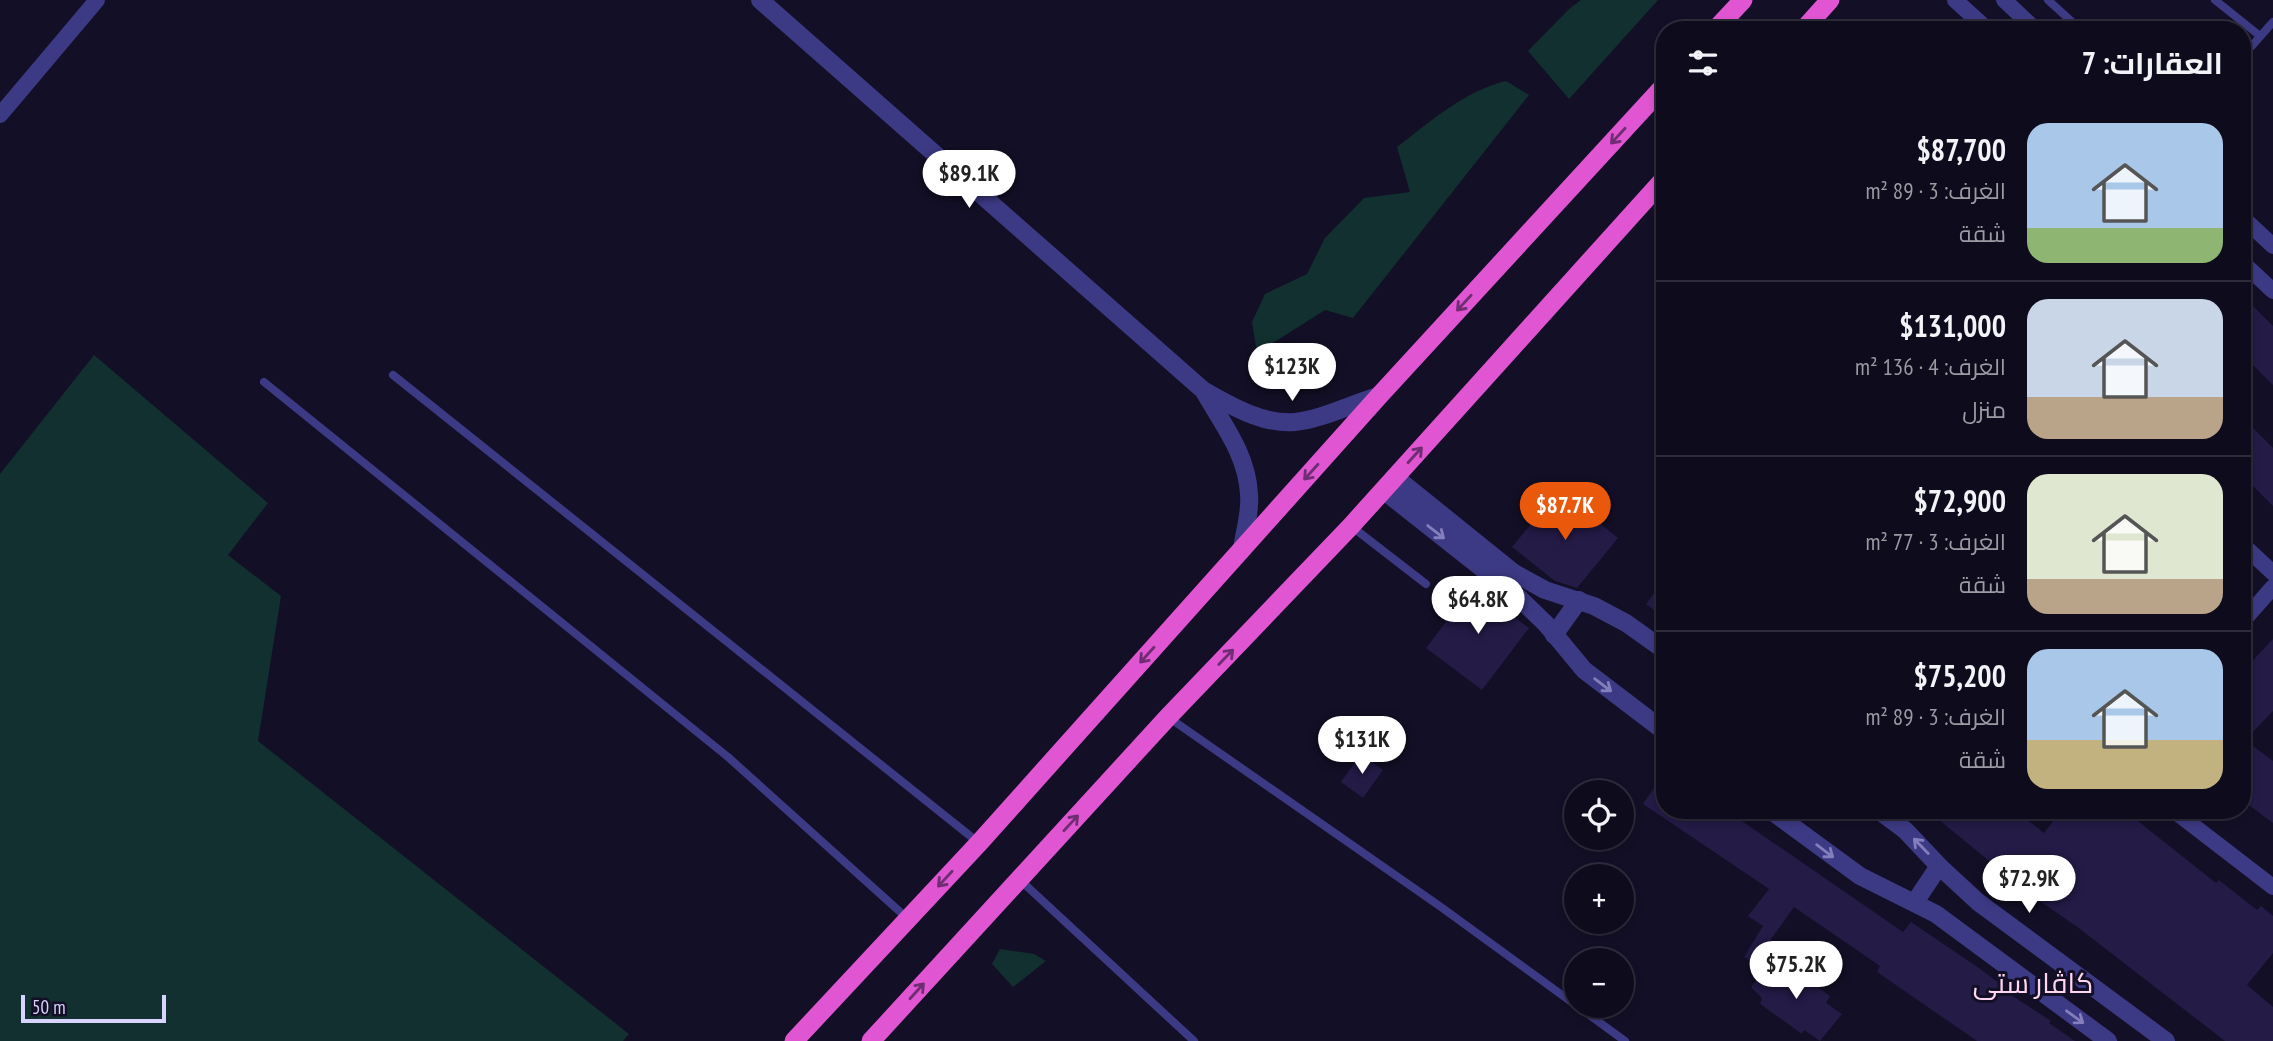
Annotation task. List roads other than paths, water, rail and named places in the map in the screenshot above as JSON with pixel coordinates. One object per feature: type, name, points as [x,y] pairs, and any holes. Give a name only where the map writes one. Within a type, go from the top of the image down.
[{"type":"highway","points":[[1724,21],[1743,0]]},
{"type":"highway","points":[[1811,21],[1830,0]]},
{"type":"highway","points":[[794,1041],[979,844],[1378,396],[1656,95]]},
{"type":"highway","points":[[871,1041],[1168,717],[1351,526],[1656,188]]},
{"type":"street","points":[[0,115],[97,0]]},
{"type":"street","points":[[760,0],[1203,390],[1255,415],[1293,422],[1317,417],[1378,396]]},
{"type":"street","points":[[1955,0],[1978,21]]},
{"type":"street","points":[[2004,0],[2026,21]]},
{"type":"street","points":[[2251,225],[2273,246]]},
{"type":"street","points":[[2251,270],[2273,291]]},
{"type":"street","points":[[1203,390],[1237,444],[1246,470],[1250,497],[1242,550]]},
{"type":"street","points":[[1389,483],[1522,589],[1554,635],[1584,670],[1656,725]]},
{"type":"street","points":[[2251,552],[2273,573]]},
{"type":"street","points":[[2251,612],[2273,587]]},
{"type":"street","points":[[1522,589],[1579,600],[1626,623],[1656,644]]},
{"type":"street","points":[[1554,635],[1579,600]]},
{"type":"street","points":[[1782,819],[1860,876],[1936,914],[2108,1041]]},
{"type":"street","points":[[1890,819],[1905,830],[1978,902],[2166,1041]]},
{"type":"street","points":[[2185,819],[2273,887]]},
{"type":"street","points":[[1915,902],[1939,866]]},
{"type":"lane","points":[[2048,0],[2071,21]]},
{"type":"lane","points":[[2215,0],[2241,21]]},
{"type":"lane","points":[[2251,47],[2273,22]]},
{"type":"lane","points":[[2251,30],[2260,37]]},
{"type":"lane","points":[[393,375],[979,844]]},
{"type":"lane","points":[[264,382],[728,757],[908,919]]},
{"type":"lane","points":[[1351,526],[1426,584]]},
{"type":"lane","points":[[1168,717],[1441,907],[1564,997]]},
{"type":"lane","points":[[1019,879],[1194,1041]]},
{"type":"lane","points":[[1593,1018],[1625,1041]]},
{"type":"district","name":"کاڤار ستی","points":[[2033,982]]}]
